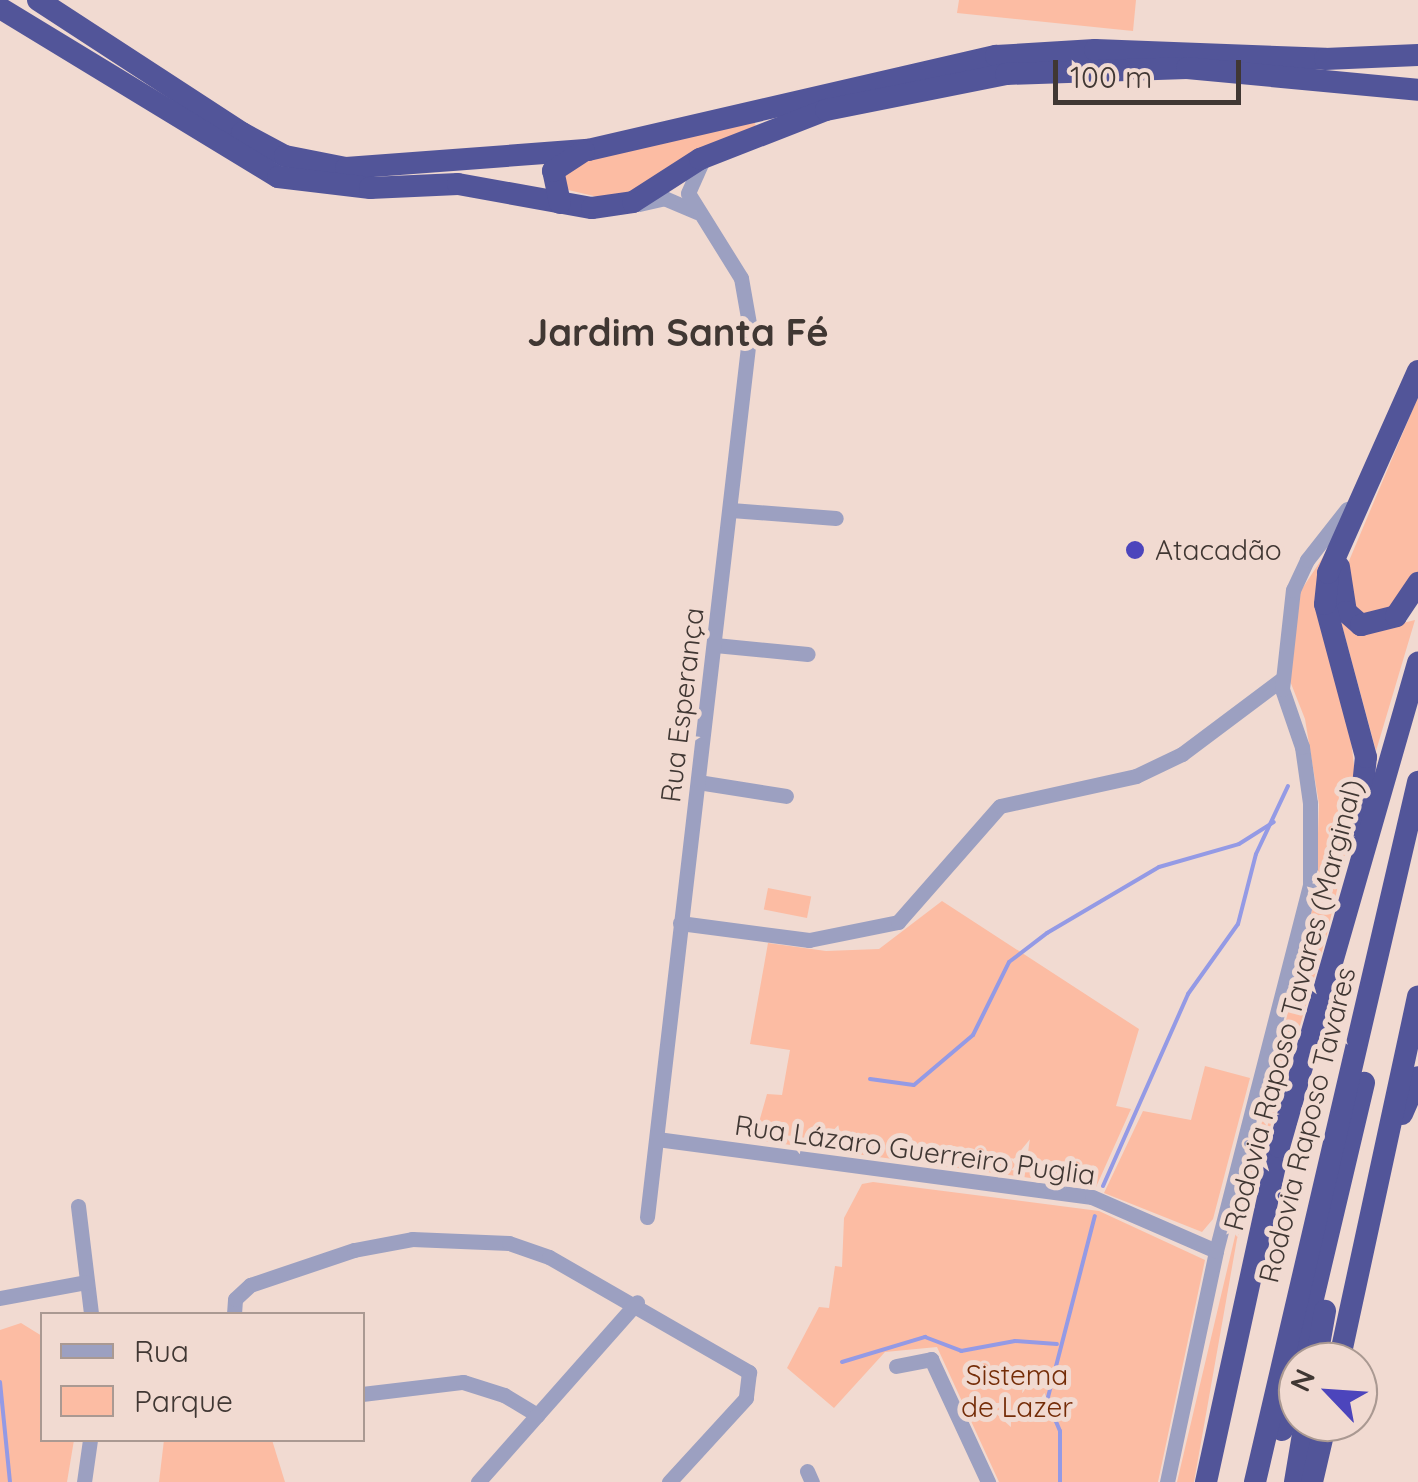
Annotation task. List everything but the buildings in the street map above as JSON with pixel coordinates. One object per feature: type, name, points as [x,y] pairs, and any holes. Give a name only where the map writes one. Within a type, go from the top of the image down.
[{"type":"highway","points":[[38,0],[204,110],[285,156],[315,165],[408,166],[588,150],[996,56],[1095,50],[1418,56]]},
{"type":"highway","points":[[0,8],[278,176],[370,188],[458,184],[560,203],[620,206],[722,150],[826,110],[1006,74],[1187,68],[1418,90]]},
{"type":"highway","points":[[560,203],[554,171],[588,150]]},
{"type":"highway","points":[[1334,954],[1362,815],[1366,757],[1325,604],[1328,573],[1418,371]]},
{"type":"highway","points":[[1364,487],[1339,565],[1346,612],[1361,625],[1382,625],[1396,616],[1418,583]]},
{"type":"highway","name":"Rodovia Raposo Tavares (Marginal)","points":[[1206,1482],[1279,1147],[1418,663]]},
{"type":"highway","name":"Rodovia Raposo Tavares","points":[[1255,1482],[1418,782]]},
{"type":"highway","name":"Rodovia Raposo Tavares","points":[[1303,1342],[1418,850]]},
{"type":"highway","points":[[1343,1342],[1372,1186],[1418,996]]},
{"type":"highway","points":[[1372,1186],[1418,1077]]},
{"type":"highway","points":[[1319,1342],[1338,1195]]},
{"type":"highway","name":"Rodovia Raposo Tavares","points":[[1270,1482],[1279,1442]]},
{"type":"highway","points":[[1294,1482],[1301,1442]]},
{"type":"highway","points":[[1312,1482],[1321,1442]]},
{"type":"street","points":[[697,212],[688,193],[695,171],[722,150]]},
{"type":"street","points":[[620,206],[664,198],[697,212]]},
{"type":"street","name":"Rua Esperança","points":[[647,1217],[750,329],[740,278],[697,212]]},
{"type":"street","points":[[1167,1482],[1216,1252],[1310,886],[1310,803],[1282,679],[1298,574],[1364,487]]},
{"type":"street","points":[[731,510],[836,518]]},
{"type":"street","points":[[715,645],[808,654]]},
{"type":"street","points":[[680,922],[809,940],[898,922],[1000,806],[1136,776],[1182,754],[1282,679]]},
{"type":"street","points":[[698,782],[786,796]]},
{"type":"street","name":"Rua Lázaro Guerreiro Puglia","points":[[657,1140],[1092,1197],[1216,1252]]},
{"type":"street","points":[[78,1206],[91,1312]]},
{"type":"street","points":[[234,1312],[236,1299],[250,1285],[354,1250],[412,1239],[509,1243],[637,1302],[749,1372],[752,1383],[668,1482]]},
{"type":"street","points":[[0,1298],[86,1282]]},
{"type":"street","points":[[478,1482],[637,1302]]},
{"type":"street","points":[[896,1366],[931,1359],[988,1482]]},
{"type":"street","points":[[365,1394],[463,1382],[504,1394],[537,1415]]},
{"type":"street","points":[[84,1482],[90,1442]]},
{"type":"green space","points":[[959,0],[1136,0],[1133,31],[957,13]]},
{"type":"green space","points":[[754,120],[757,130],[619,202],[564,189],[563,174],[574,163]]},
{"type":"green space","points":[[1418,397],[1418,573],[1391,611],[1364,615],[1353,604],[1346,568]]},
{"type":"green space","points":[[1329,548],[1355,774],[1352,824],[1327,934],[1237,1239],[1194,1482],[1177,1482],[1316,893],[1319,804],[1305,719],[1290,681],[1300,592]]},
{"type":"green space","points":[[1336,603],[1363,633],[1415,620],[1376,751]]},
{"type":"green space","points":[[768,888],[811,896],[807,918],[764,910]]},
{"type":"green space","points":[[942,901],[1139,1029],[1116,1106],[1131,1109],[1096,1187],[754,1140],[767,1094],[782,1095],[790,1050],[750,1044],[768,943],[826,951],[879,949]]},
{"type":"green space","points":[[1205,1066],[1250,1078],[1213,1219],[1202,1232],[1104,1193],[1143,1111],[1191,1120]]},
{"type":"green space","name":"Sistema de Lazer","points":[[873,1182],[1099,1211],[1205,1260],[1158,1482],[999,1482],[937,1347],[885,1352],[834,1408],[787,1368],[819,1307],[829,1308],[835,1266],[842,1267],[844,1218],[862,1184]]},
{"type":"green space","points":[[21,1323],[40,1335],[40,1442],[74,1442],[67,1482],[0,1482],[0,1330]]},
{"type":"green space","points":[[164,1442],[273,1442],[285,1482],[159,1482]]},
{"type":"waterway","points":[[1103,1186],[1188,994],[1238,924],[1256,854],[1288,786]]},
{"type":"waterway","points":[[870,1079],[914,1085],[973,1035],[1009,962],[1047,933],[1159,867],[1239,844],[1274,822]]},
{"type":"waterway","points":[[1060,1482],[1060,1431],[1047,1401],[1095,1216]]},
{"type":"waterway","points":[[842,1362],[925,1337],[961,1351],[1015,1341],[1057,1344]]},
{"type":"waterway","points":[[0,1382],[10,1482]]},
{"type":"place","name":"Atacadão","points":[[1135,550]]},
{"type":"district","name":"Jardim Santa Fé","points":[[678,333]]}]
